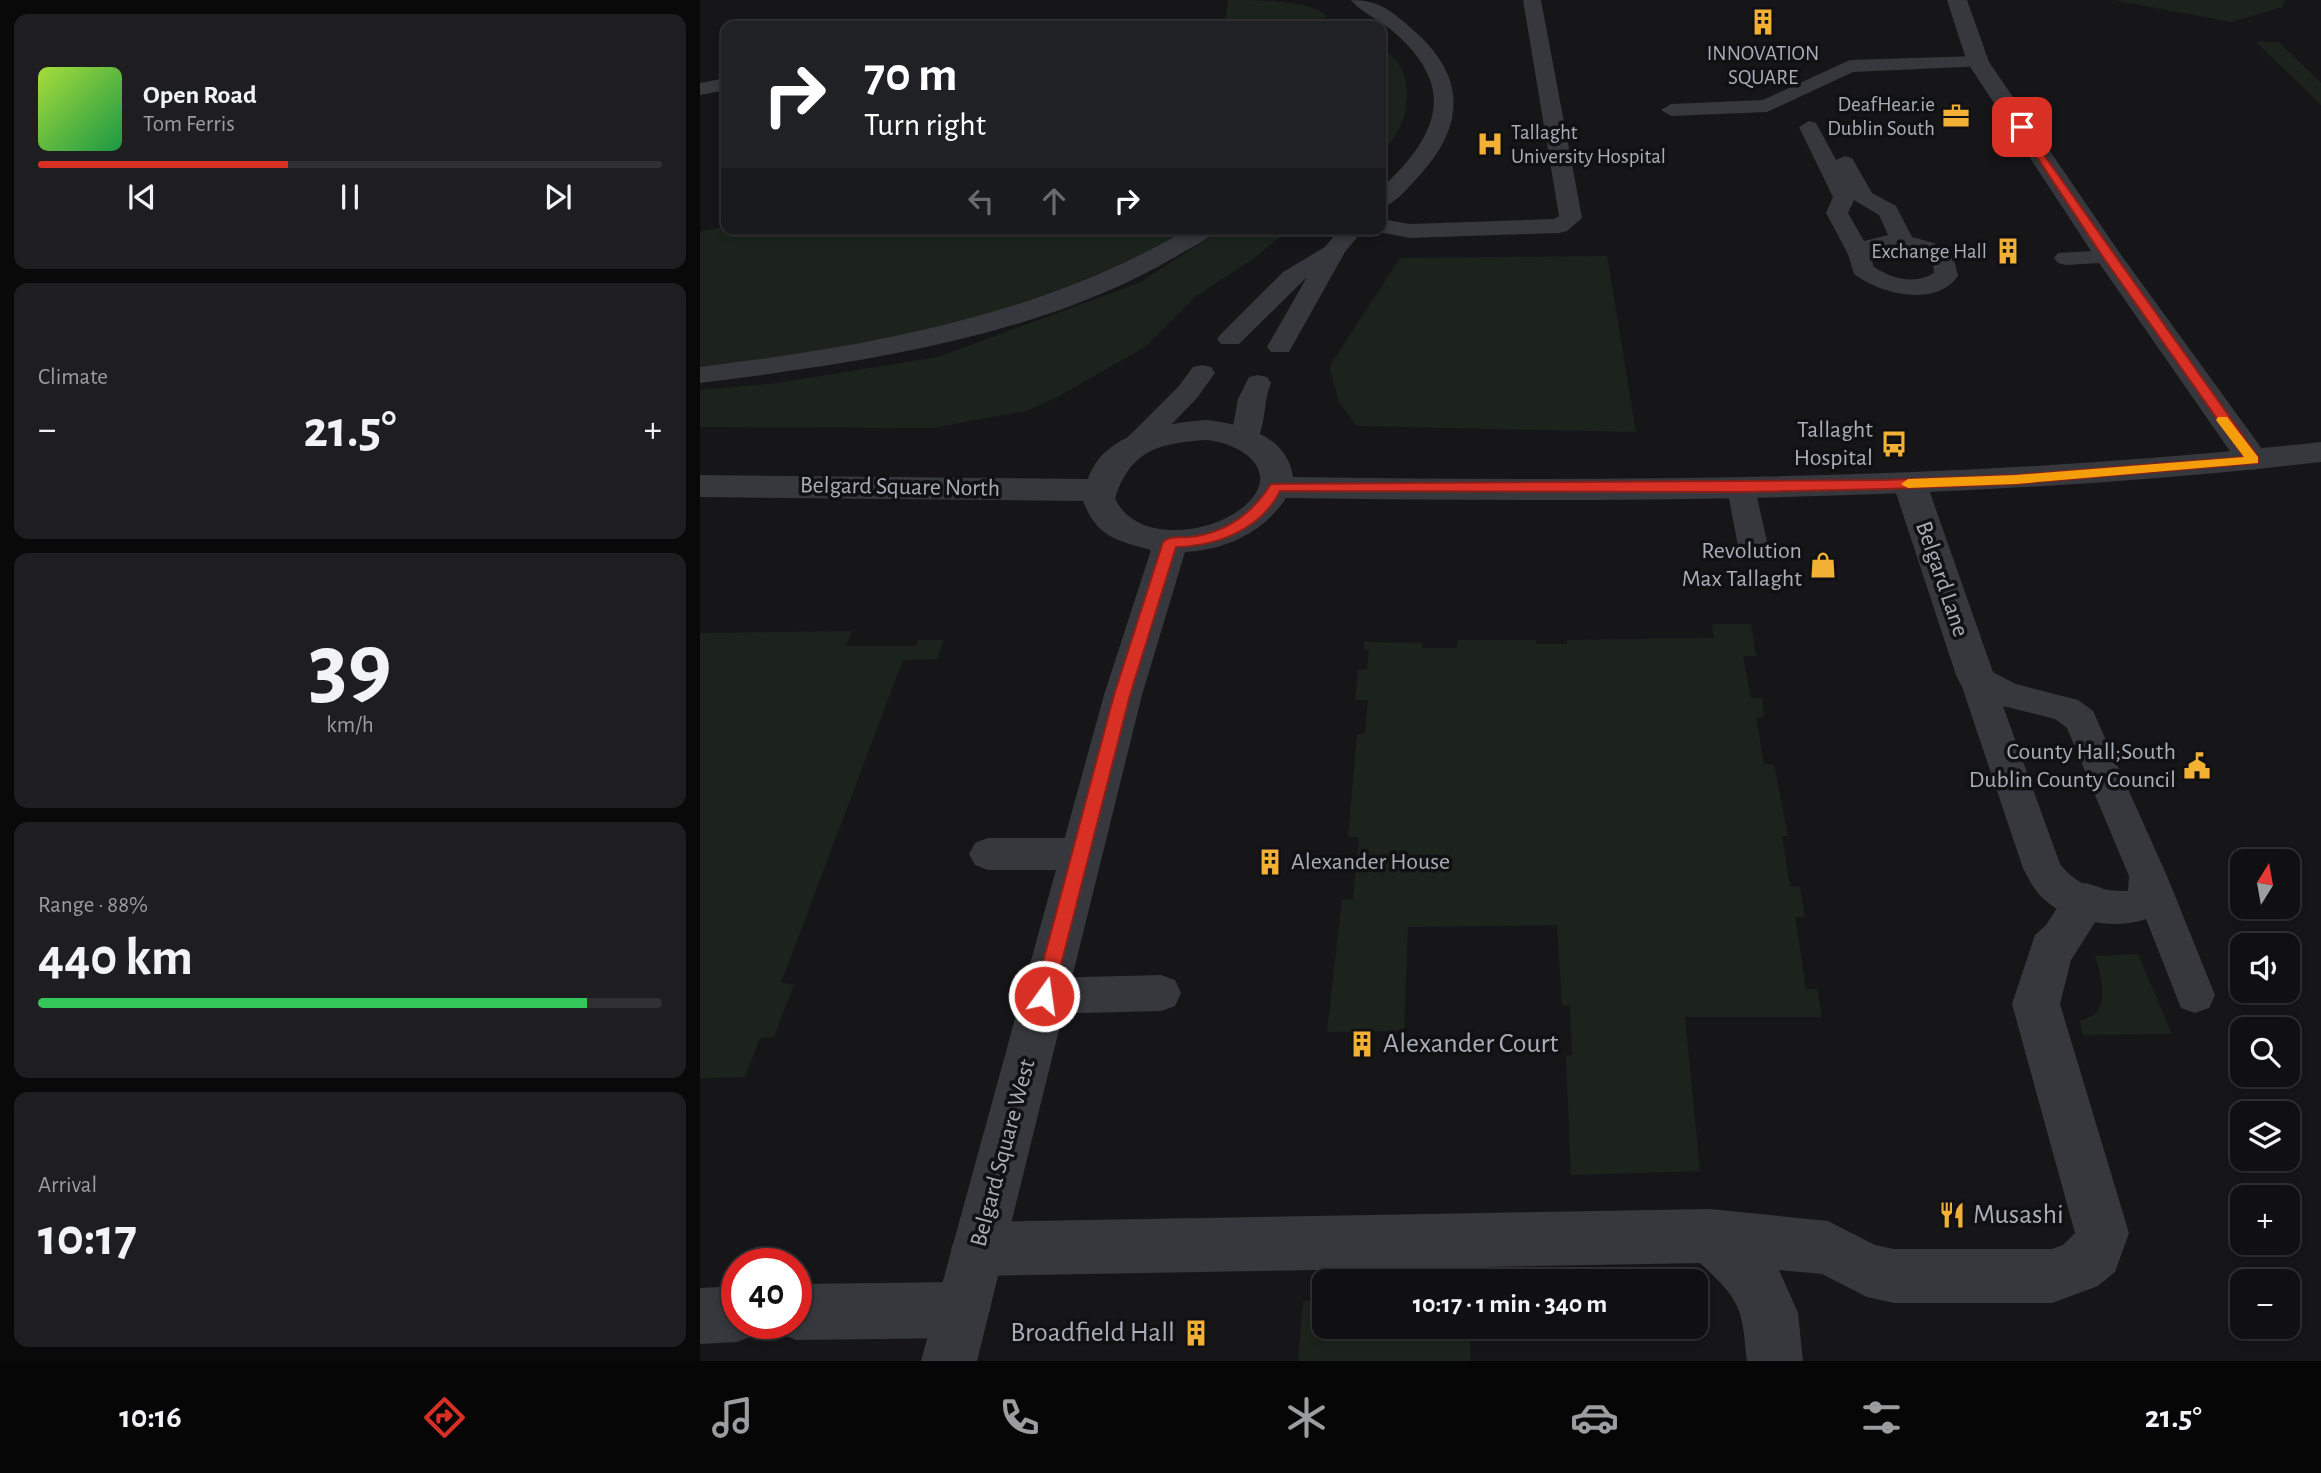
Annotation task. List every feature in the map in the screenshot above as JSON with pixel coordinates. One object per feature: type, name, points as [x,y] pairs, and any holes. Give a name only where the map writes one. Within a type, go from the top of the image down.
[{"type":"street","points":[[1957,0],[1979,62],[2109,257],[2253,460]]},
{"type":"street","points":[[1207,430],[1245,438],[1268,454],[1276,469],[1276,487],[1266,504],[1249,521],[1222,534],[1190,542],[1171,542],[1130,535],[1110,522],[1102,508],[1100,490],[1106,474],[1130,450],[1154,438],[1180,432],[1207,430]]},
{"type":"street","points":[[1276,487],[1741,488],[1910,484],[2016,480],[2321,452]]},
{"type":"street","name":"Belgard Lane","points":[[1910,484],[1975,675]]},
{"type":"street","name":"Belgard Square North","points":[[700,486],[1100,490]]},
{"type":"street","name":"Belgard Square West","points":[[949,1361],[1122,695],[1171,542]]},
{"type":"street","points":[[978,1249],[1710,1236],[1828,1248],[1867,1270],[1894,1276],[2052,1276],[2079,1267],[2096,1253],[2102,1233],[2036,1004],[2051,949],[2062,939],[2086,902]]},
{"type":"street","points":[[1710,1236],[1738,1263],[1769,1308],[1775,1361]]},
{"type":"street","points":[[812,1312],[962,1310]]},
{"type":"street","points":[[700,1316],[721,1315]]},
{"type":"lane","points":[[1360,0],[1383,21]]},
{"type":"lane","points":[[1386,227],[1410,231],[1559,226],[1571,218],[1532,0]]},
{"type":"lane","points":[[1386,196],[1429,149],[1441,126],[1446,106],[1442,81],[1430,57],[1387,25]]},
{"type":"lane","points":[[1671,110],[1767,106],[1850,65],[1979,62]]},
{"type":"lane","points":[[700,89],[721,85]]},
{"type":"lane","points":[[1818,126],[1879,246]]},
{"type":"lane","points":[[1854,197],[1888,211],[1879,246],[1862,269],[1870,276],[1897,286],[1912,287],[1938,282],[1955,261],[1929,248],[1879,246]]},
{"type":"lane","points":[[700,376],[788,365],[898,334],[957,331],[1091,286],[1163,254],[1195,235]]},
{"type":"lane","points":[[1280,348],[1335,249],[1348,235]]},
{"type":"lane","points":[[1230,339],[1292,277],[1335,249]]},
{"type":"lane","points":[[2066,258],[2109,257]]},
{"type":"lane","points":[[1130,450],[1202,373]]},
{"type":"lane","points":[[1245,438],[1251,398],[1258,383]]},
{"type":"lane","points":[[1741,488],[1753,546]]},
{"type":"lane","points":[[1975,675],[2006,694],[2066,709],[2081,720],[2148,876],[2195,995]]},
{"type":"lane","points":[[1975,675],[2042,869],[2066,895],[2086,902],[2132,907],[2143,905],[2149,897],[2148,876]]},
{"type":"lane","points":[[988,854],[1080,854]]},
{"type":"lane","points":[[1044,996],[1161,993]]},
{"type":"shaded area","points":[[1228,0],[1297,4],[1320,11],[1326,17],[1318,21],[1225,21]]},
{"type":"shaded area","points":[[2113,0],[2285,0],[2283,7],[2231,22]]},
{"type":"shaded area","points":[[2256,42],[2279,42],[2321,83],[2321,105]]},
{"type":"shaded area","points":[[1386,50],[1400,67],[1407,92],[1404,115],[1386,147]]},
{"type":"shaded area","points":[[721,227],[721,235],[1179,235],[1075,283],[993,313],[951,325],[849,349],[700,369],[700,232]]},
{"type":"shaded area","points":[[1213,235],[1283,235],[1253,259],[1195,297],[1145,347],[1063,394],[1029,410],[933,428],[700,427],[700,390],[777,383],[938,357],[1139,283]]},
{"type":"shaded area","points":[[1607,256],[1636,432],[1357,426],[1339,402],[1329,367],[1400,258]]},
{"type":"shaded area","points":[[1712,624],[1751,624],[1756,656],[1743,656],[1751,698],[1762,698],[1764,717],[1756,718],[1764,764],[1774,765],[1788,836],[1782,836],[1790,886],[1800,887],[1805,917],[1795,917],[1806,989],[1817,989],[1822,1017],[1685,1017],[1700,1171],[1571,1175],[1566,1056],[1572,1055],[1570,1006],[1562,1005],[1557,925],[1408,927],[1404,1031],[1327,1032],[1342,900],[1353,899],[1359,837],[1348,837],[1357,734],[1365,733],[1368,700],[1355,700],[1358,670],[1367,669],[1369,650],[1364,650],[1364,642],[1422,643],[1422,648],[1457,648],[1458,640],[1536,640],[1536,644],[1567,644],[1567,640],[1714,638]]},
{"type":"shaded area","points":[[852,631],[846,646],[916,646],[918,640],[944,640],[937,659],[903,660],[781,983],[794,984],[774,1037],[760,1038],[745,1077],[700,1078],[700,633]]},
{"type":"shaded area","points":[[2138,954],[2172,1034],[2083,1035],[2080,1021],[2098,1013],[2102,999],[2101,977],[2095,956]]},
{"type":"shaded area","points":[[1303,1301],[1312,1301],[1312,1339],[1471,1339],[1470,1361],[1298,1361]]},
{"type":"slow traffic","points":[[1908,484],[2016,480],[2253,460],[2223,420]]},
{"type":"place","name":"INNOVATION SQUARE","points":[[1763,22]]},
{"type":"place","name":"DeafHear.ie Dublin South","points":[[1956,116]]},
{"type":"place","name":"Tallaght University Hospital","points":[[1490,144]]},
{"type":"place","name":"Exchange Hall","points":[[2008,251]]},
{"type":"place","name":"Tallaght Hospital","points":[[1894,444]]},
{"type":"place","name":"Revolution Max Tallaght","points":[[1823,565]]},
{"type":"place","name":"County Hall;South Dublin County Council","points":[[2197,766]]},
{"type":"place","name":"Alexander House","points":[[1270,862]]},
{"type":"place","name":"Alexander Court","points":[[1362,1044]]},
{"type":"place","name":"Musashi","points":[[1952,1215]]},
{"type":"place","name":"Broadfield Hall","points":[[1196,1333]]},
{"type":"route","points":[[1044,996],[1122,695],[1171,542],[1190,542],[1222,534],[1249,521],[1266,504],[1276,487],[1741,488],[2016,480],[2253,460],[2109,257],[2022,127]]}]
